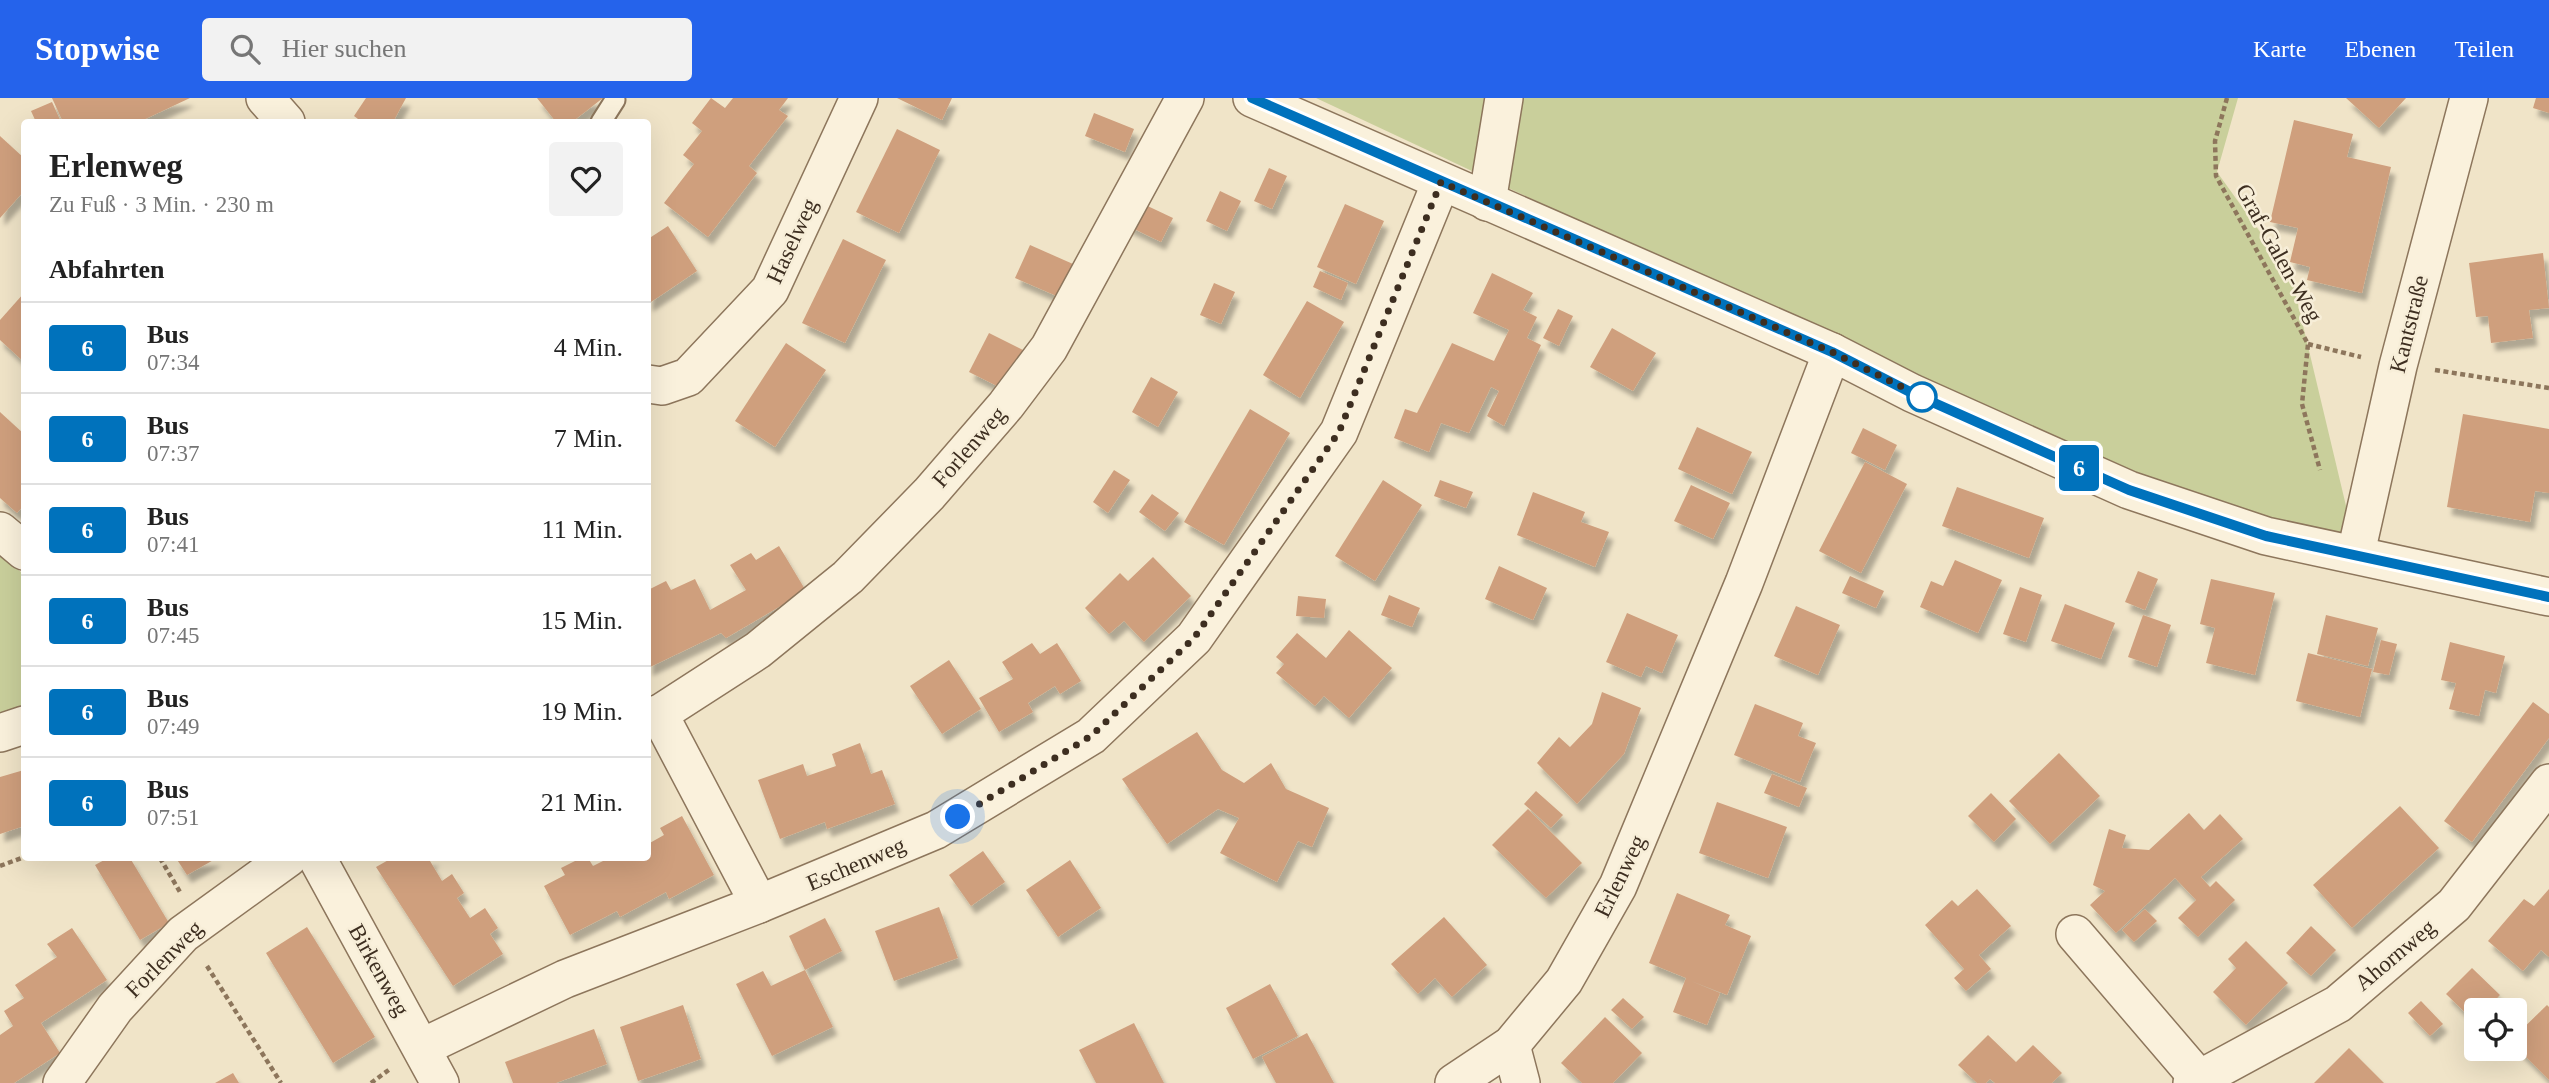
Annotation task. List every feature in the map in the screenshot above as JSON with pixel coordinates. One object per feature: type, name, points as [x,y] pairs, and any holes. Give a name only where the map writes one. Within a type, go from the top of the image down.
[{"type":"street","points":[[265,98],[283,119]]},
{"type":"street","name":"Haselweg","points":[[655,385],[688,377],[770,290],[859,98]]},
{"type":"street","name":"Forlenweg","points":[[759,904],[653,715],[758,650],[848,578],[929,494],[1006,405],[1049,348],[1185,98]]},
{"type":"street","points":[[1252,98],[1832,352],[1912,393],[2129,490],[2266,536],[2356,553],[2549,597]]},
{"type":"street","points":[[1487,202],[1504,98]]},
{"type":"street","name":"Kantstraße","points":[[2356,553],[2398,366],[2469,98]]},
{"type":"street","name":"Eschenweg","points":[[423,1047],[565,979],[759,904],[936,830],[1091,736],[1194,638],[1339,432],[1441,182]]},
{"type":"street","name":"Erlenweg","points":[[1454,1083],[1511,1045],[1564,981],[1618,886],[1744,583],[1832,352]]},
{"type":"street","points":[[0,531],[21,548]]},
{"type":"street","points":[[0,733],[21,726]]},
{"type":"street","name":"Ahornweg","points":[[2075,933],[2196,1081],[2338,1004],[2454,905],[2549,783]]},
{"type":"street","name":"Forlenweg","points":[[62,1083],[115,1008],[183,934],[284,861]]},
{"type":"street","name":"Birkenweg","points":[[319,861],[423,1047],[440,1083]]},
{"type":"street","points":[[1511,1045],[1521,1083]]},
{"type":"lane","points":[[603,119],[615,100]]},
{"type":"path","name":"Graf-Galen-Weg","points":[[2227,98],[2216,141],[2216,176],[2308,344],[2302,404],[2320,470]]},
{"type":"path","name":"Graf-Galen-Weg","points":[[2308,344],[2398,366],[2549,388]]},
{"type":"path","points":[[0,866],[21,858]]},
{"type":"path","points":[[183,934],[281,1083]]},
{"type":"green space","points":[[1316,98],[2238,98],[2217,172],[2291,275],[2357,552],[2129,478]]},
{"type":"green space","points":[[0,553],[21,572],[21,719],[0,727]]},
{"type":"building","points":[[52,98],[190,98],[145,119],[62,119]]},
{"type":"building","points":[[366,98],[406,98],[395,119],[358,119],[354,116]]},
{"type":"building","points":[[537,98],[603,98],[576,119],[554,119]]},
{"type":"building","points":[[711,98],[725,108],[733,98],[788,98],[779,110],[788,116],[749,166],[757,173],[708,237],[664,203],[694,164],[683,155],[702,131],[692,123]]},
{"type":"building","points":[[897,98],[952,98],[942,120]]},
{"type":"building","points":[[2346,98],[2406,98],[2379,128]]},
{"type":"building","points":[[2536,98],[2549,98],[2549,113],[2533,108]]},
{"type":"building","points":[[52,102],[60,119],[35,119],[31,111]]},
{"type":"building","points":[[1094,113],[1134,129],[1125,152],[1085,136]]},
{"type":"building","points":[[2294,120],[2353,134],[2347,157],[2391,167],[2362,293],[2307,280],[2310,267],[2290,262],[2298,228],[2270,222]]},
{"type":"building","points":[[897,129],[940,150],[899,233],[856,212]]},
{"type":"building","points":[[0,136],[21,155],[21,194],[0,218]]},
{"type":"building","points":[[1269,168],[1287,176],[1272,209],[1254,201]]},
{"type":"building","points":[[1220,191],[1241,201],[1227,231],[1206,221]]},
{"type":"building","points":[[1137,201],[1173,218],[1161,242],[1126,225]]},
{"type":"building","points":[[1345,204],[1384,221],[1356,284],[1317,267]]},
{"type":"building","points":[[668,226],[697,271],[651,302],[651,237]]},
{"type":"building","points":[[843,239],[886,260],[845,343],[802,323]]},
{"type":"building","points":[[1030,245],[1073,264],[1059,297],[1015,278]]},
{"type":"building","points":[[2543,253],[2549,308],[2529,310],[2533,338],[2491,343],[2488,316],[2476,317],[2469,263]]},
{"type":"building","points":[[1320,271],[1348,283],[1341,300],[1313,287]]},
{"type":"building","points":[[1492,273],[1533,293],[1523,310],[1537,317],[1527,338],[1541,345],[1504,426],[1487,416],[1499,391],[1491,387],[1469,433],[1441,423],[1429,452],[1394,438],[1405,409],[1417,413],[1452,343],[1494,361],[1509,330],[1473,313]]},
{"type":"building","points":[[1214,283],[1235,292],[1221,324],[1200,315]]},
{"type":"building","points":[[21,296],[21,359],[0,340],[0,320]]},
{"type":"building","points":[[1307,301],[1344,322],[1300,398],[1263,375]]},
{"type":"building","points":[[1558,309],[1573,316],[1559,346],[1543,338]]},
{"type":"building","points":[[1612,328],[1656,353],[1633,391],[1590,367]]},
{"type":"building","points":[[989,333],[1023,350],[1003,389],[969,372]]},
{"type":"building","points":[[786,343],[826,370],[775,447],[735,421]]},
{"type":"building","points":[[1151,377],[1178,392],[1158,427],[1132,412]]},
{"type":"building","points":[[1250,409],[1290,433],[1224,545],[1184,522]]},
{"type":"building","points":[[0,412],[21,431],[21,508],[17,513],[0,498]]},
{"type":"building","points":[[2463,414],[2549,429],[2549,493],[2535,491],[2530,522],[2447,507]]},
{"type":"building","points":[[1697,427],[1752,452],[1732,494],[1678,469]]},
{"type":"building","points":[[1863,428],[1897,445],[1885,470],[1851,453]]},
{"type":"building","points":[[1865,462],[1907,484],[1861,573],[1819,551]]},
{"type":"building","points":[[1114,470],[1130,480],[1108,513],[1093,502]]},
{"type":"building","points":[[1383,480],[1422,505],[1375,581],[1335,556]]},
{"type":"building","points":[[1440,480],[1473,492],[1466,508],[1434,496]]},
{"type":"building","points":[[1691,485],[1730,503],[1713,539],[1674,521]]},
{"type":"building","points":[[1957,487],[2044,518],[2029,558],[1942,526]]},
{"type":"building","points":[[1533,492],[1585,512],[1581,522],[1609,532],[1595,567],[1517,535]]},
{"type":"building","points":[[1152,494],[1179,513],[1165,531],[1139,512]]},
{"type":"building","points":[[779,546],[806,591],[726,638],[721,633],[651,667],[651,588],[666,581],[671,590],[695,579],[710,610],[746,590],[730,565],[751,553],[756,560]]},
{"type":"building","points":[[1153,557],[1191,596],[1144,642],[1124,621],[1109,634],[1085,608],[1120,573],[1128,581]]},
{"type":"building","points":[[1955,560],[2002,580],[1978,633],[1920,607],[1931,581],[1943,586]]},
{"type":"building","points":[[1499,566],[1547,588],[1533,620],[1485,599]]},
{"type":"building","points":[[2138,571],[2158,579],[2145,610],[2125,602]]},
{"type":"building","points":[[1850,576],[1884,591],[1876,608],[1842,593]]},
{"type":"building","points":[[2211,579],[2275,593],[2255,675],[2206,663],[2215,628],[2200,624]]},
{"type":"building","points":[[2020,587],[2042,595],[2026,642],[2003,634]]},
{"type":"building","points":[[1389,595],[1420,608],[1412,627],[1381,615]]},
{"type":"building","points":[[1298,596],[1326,599],[1324,618],[1296,616]]},
{"type":"building","points":[[2065,604],[2115,623],[2101,659],[2051,641]]},
{"type":"building","points":[[1796,606],[1840,625],[1818,675],[1774,656]]},
{"type":"building","points":[[1627,613],[1678,635],[1662,673],[1646,666],[1641,677],[1606,662]]},
{"type":"building","points":[[2143,615],[2171,625],[2157,667],[2128,657]]},
{"type":"building","points":[[2326,615],[2378,628],[2368,666],[2317,654]]},
{"type":"building","points":[[1349,630],[1392,668],[1349,718],[1324,696],[1315,706],[1276,673],[1284,664],[1276,657],[1297,633],[1326,658]]},
{"type":"building","points":[[2381,640],[2397,644],[2389,675],[2373,672]]},
{"type":"building","points":[[2450,642],[2505,656],[2496,693],[2485,690],[2479,716],[2449,709],[2456,683],[2441,680]]},
{"type":"building","points":[[1032,643],[1040,654],[1057,643],[1081,681],[1060,694],[1055,686],[1028,703],[1033,712],[999,732],[979,698],[1013,679],[1002,662]]},
{"type":"building","points":[[2308,653],[2372,669],[2360,717],[2296,701]]},
{"type":"building","points":[[949,660],[981,709],[942,734],[910,686]]},
{"type":"building","points":[[1602,692],[1641,708],[1624,754],[1577,804],[1537,763],[1559,737],[1570,747],[1592,724]]},
{"type":"building","points":[[2533,702],[2549,714],[2549,738],[2472,842],[2444,821]]},
{"type":"building","points":[[1755,704],[1803,723],[1798,736],[1816,743],[1800,782],[1734,755]]},
{"type":"building","points":[[1197,732],[1222,770],[1244,783],[1271,763],[1286,789],[1329,808],[1312,847],[1298,841],[1277,882],[1220,853],[1239,818],[1218,809],[1167,844],[1122,779]]},
{"type":"building","points":[[860,743],[871,774],[882,770],[895,804],[827,829],[825,822],[780,839],[758,780],[803,764],[807,776],[836,766],[832,754]]},
{"type":"building","points":[[2059,753],[2100,796],[2050,844],[2009,801]]},
{"type":"building","points":[[21,771],[21,827],[0,834],[0,777]]},
{"type":"building","points":[[1772,774],[1807,788],[1799,807],[1764,793]]},
{"type":"building","points":[[1536,791],[1563,815],[1551,828],[1524,804]]},
{"type":"building","points":[[1991,793],[2016,819],[1994,842],[1968,816]]},
{"type":"building","points":[[1717,802],[1787,827],[1768,878],[1699,853]]},
{"type":"building","points":[[2400,806],[2439,848],[2352,928],[2313,885]]},
{"type":"building","points":[[1528,809],[1582,863],[1546,898],[1492,845]]},
{"type":"building","points":[[2189,813],[2204,830],[2220,814],[2243,839],[2201,877],[2210,887],[2216,881],[2235,900],[2198,937],[2178,918],[2196,900],[2175,878],[2116,933],[2090,905],[2105,891],[2093,885],[2109,829],[2126,835],[2122,848],[2149,850]]},
{"type":"building","points":[[682,816],[714,875],[669,899],[666,892],[620,917],[617,911],[570,935],[544,886],[565,875],[561,868],[575,861],[590,861],[593,866],[603,861],[651,861],[651,842],[664,835],[660,828]]},
{"type":"building","points":[[983,851],[1005,882],[971,906],[949,875]]},
{"type":"building","points":[[1070,860],[1101,908],[1058,937],[1026,890]]},
{"type":"building","points":[[102,861],[132,861],[169,923],[140,940],[95,865]]},
{"type":"building","points":[[178,861],[212,861],[187,875]]},
{"type":"building","points":[[387,861],[430,861],[442,881],[452,874],[464,893],[457,898],[470,918],[485,908],[498,928],[490,934],[503,954],[453,986],[376,867]]},
{"type":"building","points":[[1977,889],[2011,926],[1979,955],[1991,969],[1966,991],[1954,978],[1964,969],[1925,925],[1952,900],[1958,906]]},
{"type":"building","points":[[2549,889],[2549,957],[2541,950],[2523,971],[2488,941],[2524,899],[2534,906]]},
{"type":"building","points":[[1677,893],[1730,915],[1725,925],[1751,936],[1727,995],[1691,981],[1720,993],[1707,1025],[1673,1012],[1686,978],[1649,963]]},
{"type":"building","points":[[939,907],[958,958],[894,981],[875,931]]},
{"type":"building","points":[[2145,909],[2157,921],[2134,942],[2122,930]]},
{"type":"building","points":[[1444,917],[1487,965],[1452,997],[1435,978],[1418,994],[1391,964]]},
{"type":"building","points":[[825,918],[842,951],[805,970],[789,936]]},
{"type":"building","points":[[2311,926],[2336,950],[2311,976],[2286,953]]},
{"type":"building","points":[[307,927],[375,1037],[333,1063],[266,953]]},
{"type":"building","points":[[72,928],[107,980],[41,1023],[60,1053],[14,1083],[0,1083],[0,1035],[13,1026],[4,1011],[24,998],[15,985],[57,957],[47,944]]},
{"type":"building","points":[[2246,941],[2288,983],[2246,1025],[2213,992],[2236,968],[2228,959]]},
{"type":"building","points":[[2472,968],[2500,995],[2497,998],[2464,998],[2464,1011],[2446,994]]},
{"type":"building","points":[[805,970],[833,1027],[772,1056],[736,984],[763,971],[771,986]]},
{"type":"building","points":[[1270,984],[1298,1036],[1253,1059],[1226,1008]]},
{"type":"building","points":[[1623,998],[1644,1017],[1632,1029],[1611,1010]]},
{"type":"building","points":[[2421,1001],[2443,1024],[2430,1036],[2408,1013]]},
{"type":"building","points":[[683,1005],[701,1059],[638,1081],[620,1027]]},
{"type":"building","points":[[2547,1005],[2549,1007],[2549,1080],[2527,1058],[2527,1024]]},
{"type":"building","points":[[1605,1017],[1642,1053],[1613,1083],[1582,1083],[1561,1063]]},
{"type":"building","points":[[1134,1023],[1164,1083],[1096,1083],[1079,1050]]},
{"type":"building","points":[[594,1029],[607,1064],[556,1083],[513,1083],[505,1062]]},
{"type":"building","points":[[1307,1033],[1334,1083],[1276,1083],[1262,1057]]},
{"type":"building","points":[[1988,1035],[2016,1062],[2033,1045],[2062,1073],[2052,1083],[1995,1083],[1990,1079],[1986,1083],[1977,1083],[1958,1065]]},
{"type":"building","points":[[2349,1048],[2384,1083],[2314,1083]]},
{"type":"building","points":[[233,1073],[239,1083],[215,1083]]},
{"type":"bus line","name":"6","points":[[1252,98],[1559,235],[1832,352],[1912,393],[2129,490],[2266,536],[2356,553],[2549,597]]},
{"type":"route","points":[[958,817],[1091,736],[1194,638],[1339,432],[1441,182],[1832,352],[1922,397]]}]
